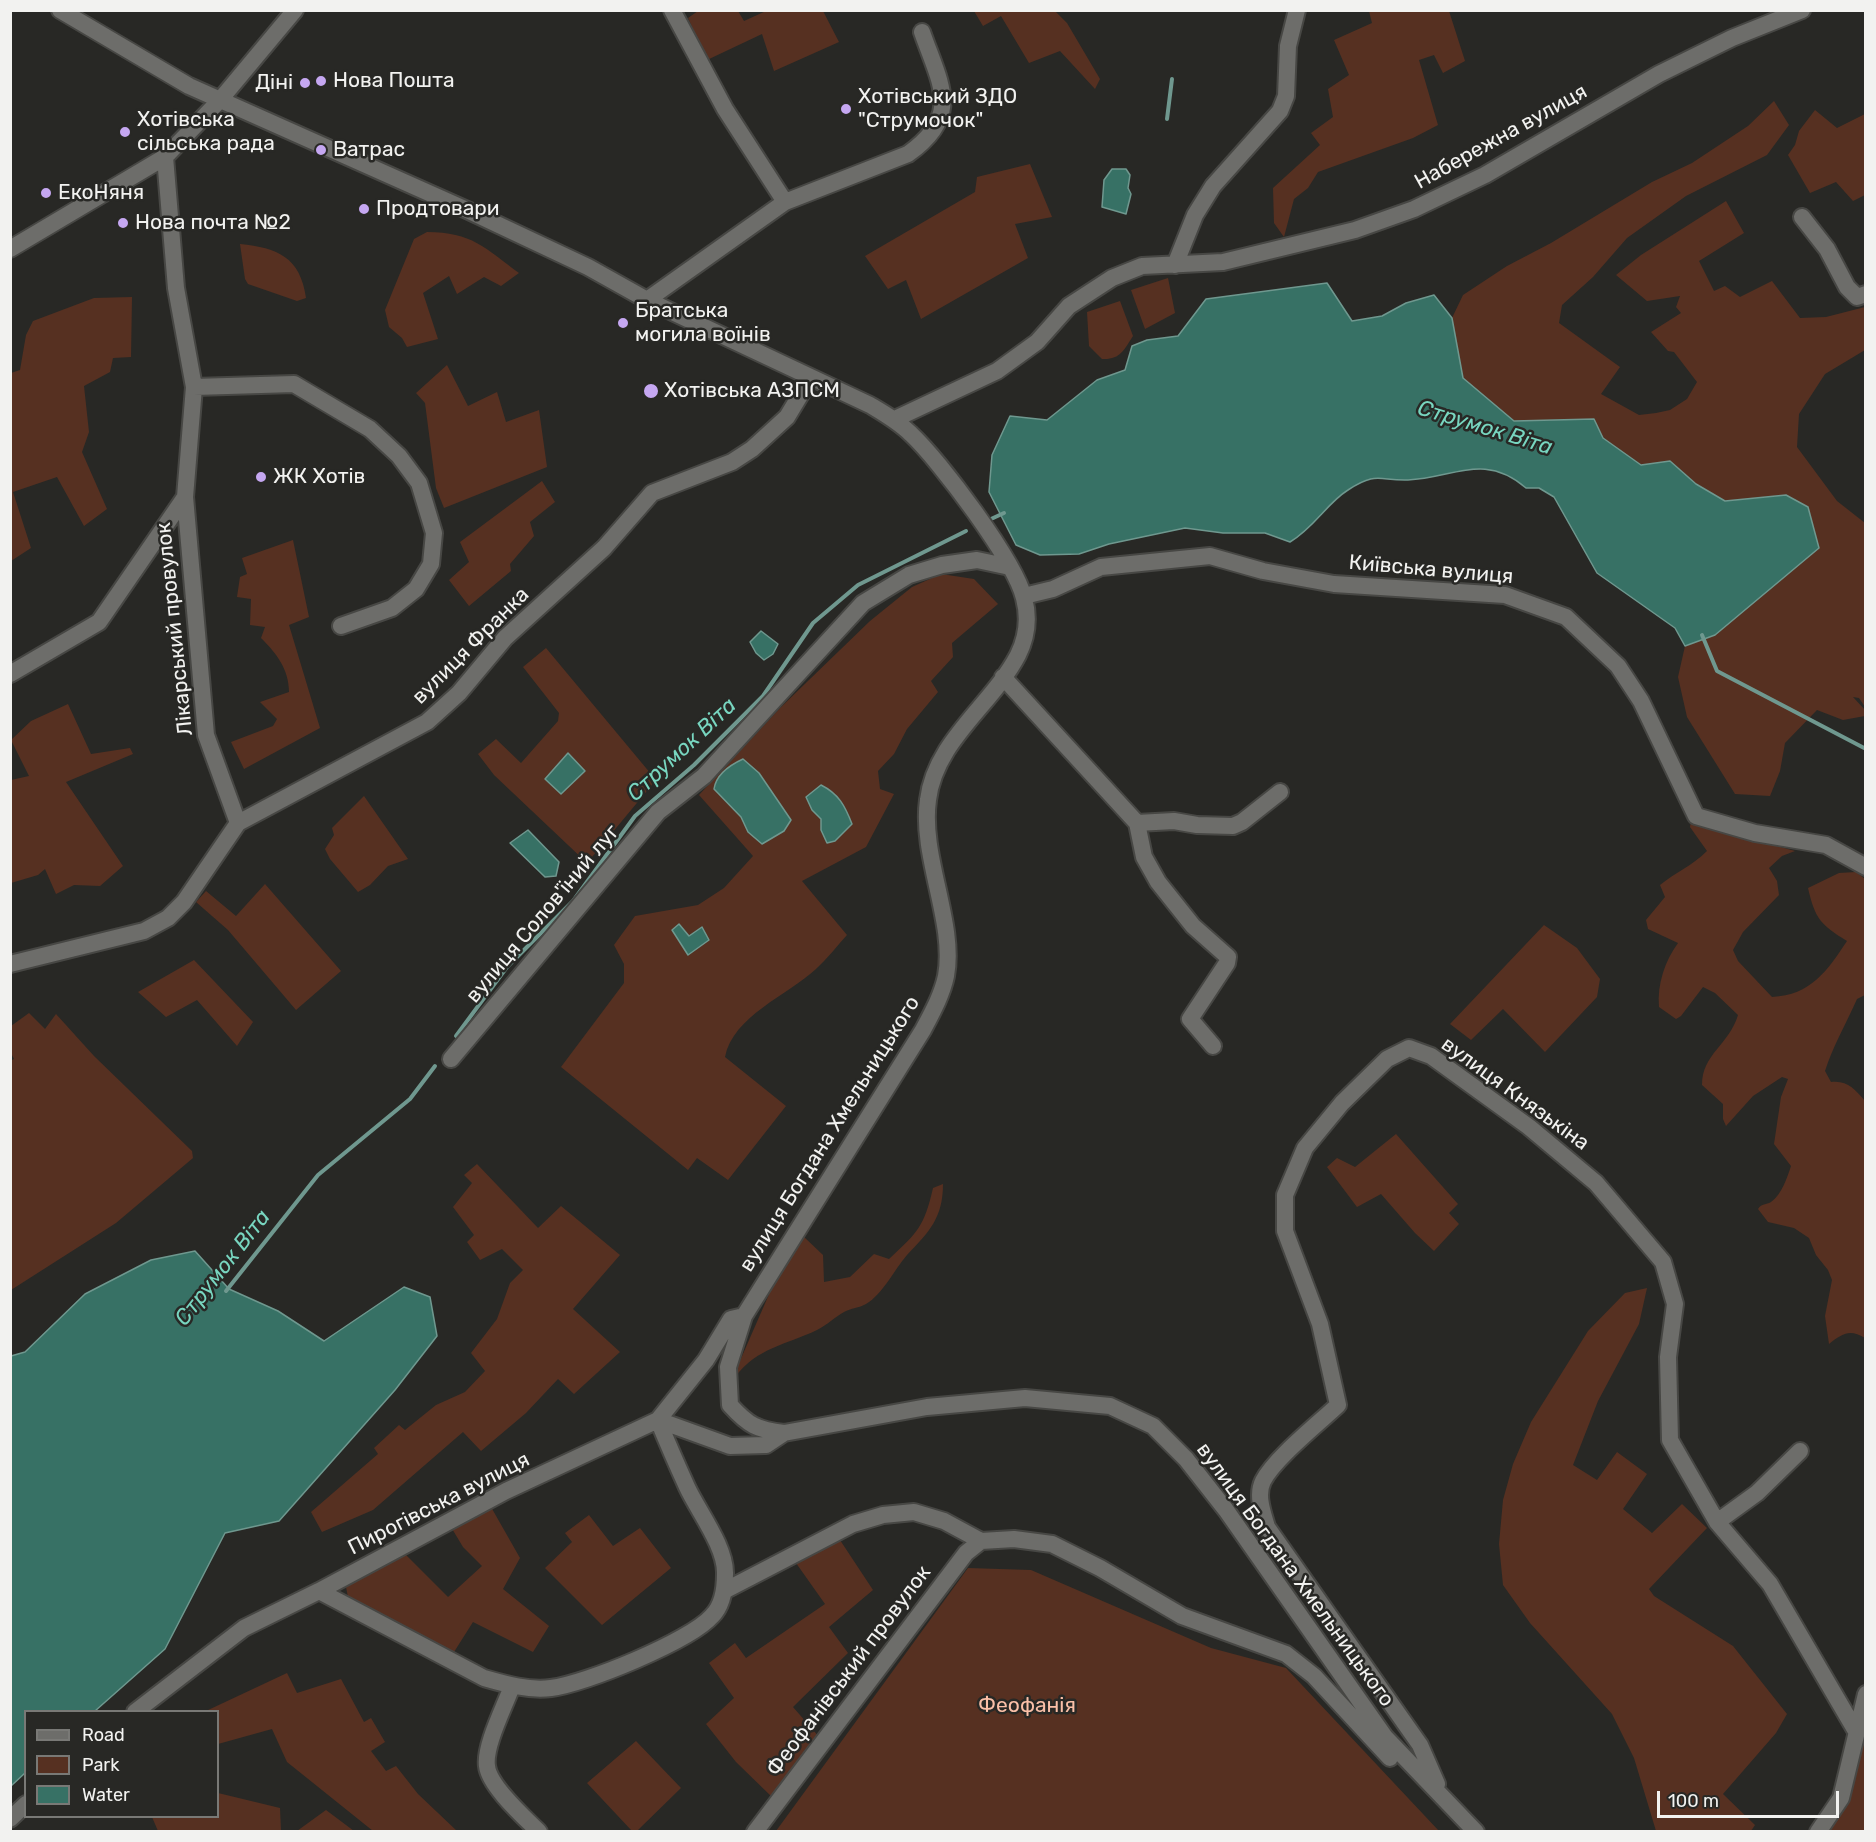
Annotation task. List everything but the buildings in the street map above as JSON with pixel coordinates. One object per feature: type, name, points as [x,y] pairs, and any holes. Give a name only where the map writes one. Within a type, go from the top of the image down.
[{"type":"street","name":"вулиця Богдана Хмельницького","points":[[60,10],[189,86],[467,210],[588,267],[647,300],[810,379],[870,405],[895,419],[913,435],[967,501],[1010,567],[1024,596],[1027,615],[1025,639],[1003,677],[951,746],[935,775],[928,797],[925,821],[947,950],[946,975],[937,1004],[744,1316],[728,1367],[730,1405],[746,1423],[765,1431],[784,1433],[927,1407],[1025,1398],[1110,1406],[1153,1426],[1186,1459],[1226,1510],[1385,1737],[1442,1794],[1475,1832]]},
{"type":"street","points":[[10,249],[165,158],[220,100],[295,10]]},
{"type":"street","points":[[672,10],[725,109],[785,202]]},
{"type":"street","points":[[1175,265],[1195,215],[1213,186],[1280,111],[1286,96],[1288,46],[1297,10]]},
{"type":"street","name":"Набережна вулиця","points":[[895,419],[997,371],[1037,342],[1069,306],[1112,278],[1142,266],[1223,262],[1355,230],[1414,209],[1485,175],[1659,74],[1732,38],[1802,10]]},
{"type":"street","points":[[647,300],[785,202],[908,154],[933,132],[942,111],[944,93],[922,32]]},
{"type":"street","name":"Лікарський провулок","points":[[165,158],[176,288],[194,387],[185,497],[206,735],[238,823]]},
{"type":"street","points":[[1802,217],[1827,249],[1846,287],[1857,297],[1866,294]]},
{"type":"street","name":"вулиця Франка","points":[[10,964],[144,931],[168,918],[184,902],[238,823],[427,722],[459,693],[505,638],[604,549],[652,493],[732,462],[752,449],[787,417],[810,379]]},
{"type":"street","points":[[194,387],[294,384],[370,429],[399,456],[419,483],[434,533],[431,564],[416,589],[392,608],[341,626]]},
{"type":"street","points":[[10,674],[99,622],[185,497]]},
{"type":"street","name":"Київська вулиця","points":[[1024,596],[1053,589],[1101,567],[1210,556],[1263,571],[1334,584],[1505,595],[1566,617],[1618,666],[1641,701],[1696,816],[1755,833],[1826,845],[1866,867]]},
{"type":"street","name":"вулиця Солов'їний луг","points":[[451,1059],[658,812],[704,776],[863,603],[909,575],[942,565],[977,560],[1010,567]]},
{"type":"street","points":[[1003,677],[1137,822],[1144,857],[1158,882],[1193,927],[1228,957],[1227,963],[1190,1019],[1213,1046]]},
{"type":"street","points":[[1137,822],[1174,821],[1197,825],[1233,826],[1242,822],[1280,792]]},
{"type":"street","name":"вулиця Князькіна","points":[[1442,1794],[1420,1745],[1267,1527],[1260,1502],[1262,1483],[1276,1465],[1338,1405],[1320,1324],[1285,1231],[1285,1196],[1305,1148],[1342,1103],[1387,1059],[1408,1048],[1431,1056],[1529,1127],[1596,1182],[1663,1262],[1675,1304],[1668,1357],[1670,1440],[1717,1522],[1770,1584],[1857,1733]]},
{"type":"street","points":[[658,1420],[706,1360],[731,1319],[744,1316]]},
{"type":"street","points":[[658,1420],[730,1446],[766,1445],[784,1433]]},
{"type":"street","points":[[319,1591],[484,1678],[512,1686],[551,1688],[603,1673],[697,1629],[712,1617],[721,1604],[726,1571],[716,1542],[688,1488],[658,1420]]},
{"type":"street","name":"Пирогівська вулиця","points":[[138,1710],[244,1628],[319,1591],[506,1491],[581,1458],[658,1420]]},
{"type":"street","points":[[1717,1522],[1757,1493],[1800,1451]]},
{"type":"street","points":[[724,1591],[853,1524],[884,1515],[914,1512],[944,1521],[981,1541],[1014,1539],[1052,1544],[1100,1568],[1182,1616],[1286,1654],[1314,1676],[1413,1781],[1475,1832]]},
{"type":"street","name":"Феофанівський провулок","points":[[755,1832],[966,1553],[981,1541]]},
{"type":"street","points":[[512,1686],[488,1753],[486,1767],[501,1792],[539,1832]]},
{"type":"street","points":[[1818,1832],[1841,1798],[1866,1694]]},
{"type":"street","points":[[10,1819],[24,1806]]},
{"type":"green space","points":[[698,11],[738,11],[744,21],[766,11],[823,11],[839,42],[774,71],[762,34],[707,60],[688,18]]},
{"type":"green space","points":[[974,11],[1055,11],[1067,23],[1100,79],[1095,89],[1060,51],[1029,63],[1001,16],[983,26]]},
{"type":"green space","points":[[1369,11],[1449,11],[1465,61],[1443,73],[1434,55],[1419,60],[1438,125],[1413,138],[1318,172],[1308,188],[1294,199],[1284,237],[1274,223],[1273,188],[1320,145],[1311,133],[1333,117],[1328,89],[1349,75],[1334,40],[1372,23]]},
{"type":"green space","points":[[1774,101],[1789,125],[1767,155],[1686,196],[1627,238],[1593,277],[1562,305],[1559,323],[1620,367],[1601,394],[1639,415],[1670,410],[1687,399],[1697,382],[1674,352],[1668,351],[1651,332],[1681,313],[1676,307],[1680,296],[1647,301],[1616,275],[1641,255],[1726,201],[1744,233],[1699,261],[1714,291],[1725,286],[1740,297],[1772,281],[1800,318],[1826,317],[1865,307],[1865,350],[1825,374],[1799,414],[1797,447],[1837,501],[1865,523],[1865,707],[1859,698],[1853,697],[1865,710],[1865,716],[1843,720],[1817,710],[1785,743],[1780,771],[1770,796],[1735,794],[1687,717],[1678,677],[1685,646],[1715,635],[1819,548],[1814,531],[1786,495],[1725,501],[1696,484],[1670,461],[1641,465],[1603,438],[1594,419],[1514,421],[1463,378],[1452,318],[1463,295],[1507,266],[1551,243],[1652,182],[1692,163],[1748,126]]},
{"type":"green space","points":[[1815,110],[1837,128],[1865,114],[1865,195],[1853,201],[1836,182],[1810,193],[1788,155],[1795,145],[1799,131]]},
{"type":"green space","points":[[1030,164],[1052,217],[1015,224],[1028,258],[921,319],[906,280],[888,289],[865,256],[975,192],[977,177]]},
{"type":"green space","points":[[427,232],[467,238],[487,249],[519,273],[501,286],[484,277],[457,294],[449,276],[423,293],[438,339],[407,347],[402,338],[389,327],[385,310],[414,239]]},
{"type":"green space","points":[[240,244],[266,248],[285,257],[298,273],[306,298],[297,301],[248,284],[245,279]]},
{"type":"green space","points":[[1168,278],[1175,313],[1145,329],[1131,290]]},
{"type":"green space","points":[[132,297],[131,357],[113,358],[110,372],[84,386],[89,432],[82,452],[107,509],[84,526],[57,477],[13,492],[31,548],[11,561],[11,373],[20,370],[26,335],[33,321],[94,298]]},
{"type":"green space","points":[[1120,301],[1133,336],[1117,356],[1102,359],[1089,346],[1087,312]]},
{"type":"green space","points":[[447,365],[468,406],[497,392],[506,422],[539,410],[547,467],[444,508],[436,488],[425,403],[416,393]]},
{"type":"green space","points":[[542,481],[555,502],[530,522],[534,536],[510,564],[511,571],[469,606],[449,580],[469,562],[460,542]]},
{"type":"green space","points":[[293,540],[309,617],[289,625],[320,728],[244,769],[231,742],[273,726],[277,719],[260,702],[289,692],[287,676],[281,662],[261,638],[265,627],[250,625],[251,599],[237,597],[240,577],[247,574],[242,558]]},
{"type":"green space","points":[[941,574],[974,579],[998,604],[952,643],[953,657],[931,681],[938,692],[907,729],[894,754],[878,771],[880,789],[894,794],[866,847],[802,881],[847,935],[816,969],[750,1018],[730,1043],[725,1057],[786,1106],[728,1180],[697,1158],[688,1170],[561,1067],[624,983],[624,964],[614,945],[635,916],[698,905],[724,888],[753,856],[699,795],[781,707],[870,621],[912,587]]},
{"type":"green space","points":[[546,648],[656,780],[587,863],[494,775],[478,754],[496,739],[521,763],[558,721],[559,713],[523,667]]},
{"type":"green space","points":[[68,704],[91,754],[130,748],[133,754],[66,782],[123,866],[100,886],[74,885],[56,894],[45,869],[38,875],[11,883],[11,780],[29,776],[11,740],[31,721]]},
{"type":"green space","points":[[364,796],[408,859],[388,866],[370,885],[358,892],[330,859],[325,849],[334,835],[332,828]]},
{"type":"green space","points":[[1691,822],[1795,851],[1782,856],[1769,868],[1777,881],[1779,895],[1743,932],[1733,950],[1738,961],[1772,997],[1797,992],[1808,986],[1825,971],[1847,941],[1820,920],[1813,907],[1808,888],[1839,873],[1856,872],[1865,879],[1865,995],[1857,999],[1825,1071],[1831,1082],[1842,1082],[1850,1086],[1865,1101],[1865,1338],[1851,1333],[1838,1337],[1829,1344],[1825,1316],[1832,1280],[1828,1270],[1816,1255],[1809,1238],[1794,1228],[1768,1222],[1758,1209],[1778,1195],[1791,1166],[1774,1144],[1781,1097],[1788,1079],[1782,1077],[1753,1096],[1726,1126],[1723,1119],[1723,1104],[1702,1085],[1703,1074],[1706,1065],[1729,1034],[1738,1015],[1715,993],[1703,987],[1681,1016],[1676,1019],[1659,1007],[1659,990],[1663,973],[1678,943],[1648,929],[1646,920],[1665,897],[1660,885],[1707,851],[1690,827]]},
{"type":"green space","points":[[265,884],[341,971],[296,1010],[228,930],[196,902],[206,891],[236,916]]},
{"type":"green space","points":[[1544,925],[1577,948],[1600,979],[1597,997],[1545,1052],[1503,1009],[1471,1040],[1450,1024]]},
{"type":"green space","points":[[194,960],[253,1022],[237,1046],[197,1000],[166,1017],[138,992]]},
{"type":"green space","points":[[29,1013],[45,1029],[56,1014],[94,1056],[192,1151],[193,1158],[116,1223],[11,1290],[10,1061],[14,1059],[11,1053],[11,1026]]},
{"type":"green space","points":[[1396,1134],[1458,1204],[1449,1213],[1459,1224],[1434,1251],[1381,1194],[1357,1207],[1327,1167],[1337,1158],[1355,1167]]},
{"type":"green space","points":[[477,1164],[538,1228],[561,1206],[620,1255],[573,1309],[620,1352],[574,1394],[558,1379],[526,1413],[481,1451],[463,1432],[373,1510],[322,1532],[311,1512],[378,1454],[374,1448],[399,1425],[405,1430],[436,1405],[465,1392],[485,1371],[471,1353],[497,1319],[510,1283],[523,1270],[502,1249],[480,1260],[467,1242],[474,1235],[453,1207],[472,1183],[464,1175]]},
{"type":"green space","points":[[943,1184],[940,1206],[933,1224],[872,1300],[844,1312],[817,1330],[763,1353],[753,1359],[735,1377],[777,1276],[803,1236],[823,1255],[824,1282],[850,1277],[874,1254],[889,1259],[907,1242],[923,1220],[933,1188]]},
{"type":"green space","points":[[1647,1288],[1639,1324],[1598,1401],[1573,1465],[1597,1480],[1617,1452],[1647,1474],[1623,1509],[1652,1533],[1682,1504],[1707,1528],[1649,1589],[1654,1596],[1733,1646],[1787,1714],[1776,1733],[1723,1794],[1755,1825],[1751,1831],[1656,1831],[1634,1758],[1612,1714],[1530,1623],[1503,1585],[1499,1544],[1503,1500],[1513,1464],[1531,1422],[1588,1331],[1625,1293]]},
{"type":"green space","points":[[491,1507],[520,1558],[503,1589],[549,1626],[533,1652],[473,1622],[454,1652],[348,1597],[346,1587],[356,1575],[403,1552],[448,1597],[482,1566],[463,1547],[451,1527]]},
{"type":"green space","points":[[589,1515],[613,1546],[640,1528],[671,1568],[602,1625],[545,1568],[572,1542],[565,1533]]},
{"type":"green space","points":[[838,1537],[873,1590],[829,1627],[848,1653],[793,1707],[820,1738],[774,1799],[736,1762],[706,1724],[734,1698],[709,1663],[735,1643],[746,1658],[825,1604],[796,1563]]},
{"type":"green space","name":"Феофанія","points":[[968,1568],[1031,1570],[1211,1648],[1286,1668],[1439,1831],[776,1831]]},
{"type":"green space","points":[[287,1673],[297,1693],[341,1679],[364,1722],[371,1718],[385,1742],[371,1751],[386,1771],[396,1766],[418,1794],[457,1831],[373,1831],[287,1762],[272,1729],[219,1744],[219,1710],[208,1710]]},
{"type":"green space","points":[[1865,1696],[1865,1831],[1822,1832]]},
{"type":"green space","points":[[636,1741],[681,1788],[637,1831],[632,1831],[587,1783]]},
{"type":"green space","points":[[219,1793],[280,1808],[281,1831],[158,1831],[152,1818],[219,1818]]},
{"type":"green space","points":[[326,1810],[354,1831],[297,1831]]},
{"type":"water","points":[[1112,169],[1126,169],[1130,175],[1128,188],[1131,194],[1126,214],[1102,207],[1104,180]]},
{"type":"water","points":[[1327,283],[1352,321],[1382,316],[1406,303],[1434,295],[1452,318],[1463,378],[1514,421],[1594,419],[1603,438],[1641,465],[1670,461],[1696,484],[1725,501],[1786,495],[1808,507],[1819,548],[1715,635],[1685,646],[1675,628],[1597,573],[1554,497],[1539,488],[1526,488],[1511,477],[1496,471],[1469,470],[1408,480],[1378,478],[1366,481],[1341,495],[1307,529],[1290,542],[1265,533],[1223,533],[1185,528],[1109,544],[1079,554],[1040,555],[1016,545],[989,492],[992,455],[1010,416],[1047,420],[1097,380],[1125,370],[1132,346],[1147,340],[1178,336],[1206,299]]},
{"type":"water","points":[[761,631],[778,644],[773,654],[764,660],[756,653],[750,642]]},
{"type":"water","points":[[568,753],[585,771],[561,794],[545,779]]},
{"type":"water","points":[[743,759],[759,773],[791,820],[784,831],[762,844],[748,832],[741,817],[714,789],[724,771]]},
{"type":"water","points":[[821,785],[841,801],[852,824],[835,841],[827,843],[821,830],[821,819],[812,810],[806,797]]},
{"type":"water","points":[[528,830],[559,862],[556,876],[545,877],[510,843]]},
{"type":"water","points":[[679,924],[689,936],[702,927],[709,940],[688,955],[672,930]]},
{"type":"water","points":[[195,1251],[229,1289],[278,1311],[324,1341],[404,1287],[430,1297],[437,1336],[395,1390],[279,1521],[225,1533],[165,1649],[96,1710],[24,1710],[24,1774],[11,1786],[11,1356],[25,1352],[85,1294],[151,1260]]},
{"type":"waterway","points":[[1167,119],[1172,79]]},
{"type":"waterway","name":"Струмок Віта","points":[[991,519],[1004,513]]},
{"type":"waterway","name":"Струмок Віта","points":[[456,1036],[507,967],[573,901],[635,816],[694,765],[763,696],[813,623],[858,585],[966,531]]},
{"type":"waterway","name":"Струмок Віта","points":[[1702,635],[1717,671],[1866,749]]},
{"type":"waterway","name":"Струмок Віта","points":[[226,1291],[318,1175],[410,1099],[435,1066]]},
{"type":"place","name":"Нова Пошта","points":[[321,81]]},
{"type":"place","name":"Діні","points":[[305,83]]},
{"type":"place","name":"Хотівський ЗДО \"Струмочок\"","points":[[846,109]]},
{"type":"place","name":"Хотівська сільська рада","points":[[125,132]]},
{"type":"place","name":"Ватрас","points":[[321,150]]},
{"type":"place","name":"ЕкоНяня","points":[[46,193]]},
{"type":"place","name":"Продтовари","points":[[364,209]]},
{"type":"place","name":"Нова почта №2","points":[[123,223]]},
{"type":"place","name":"Братська могила воїнів","points":[[623,323]]},
{"type":"place","name":"Хотівська АЗПСМ","points":[[651,391]]},
{"type":"place","name":"ЖК Хотів","points":[[261,477]]}]
